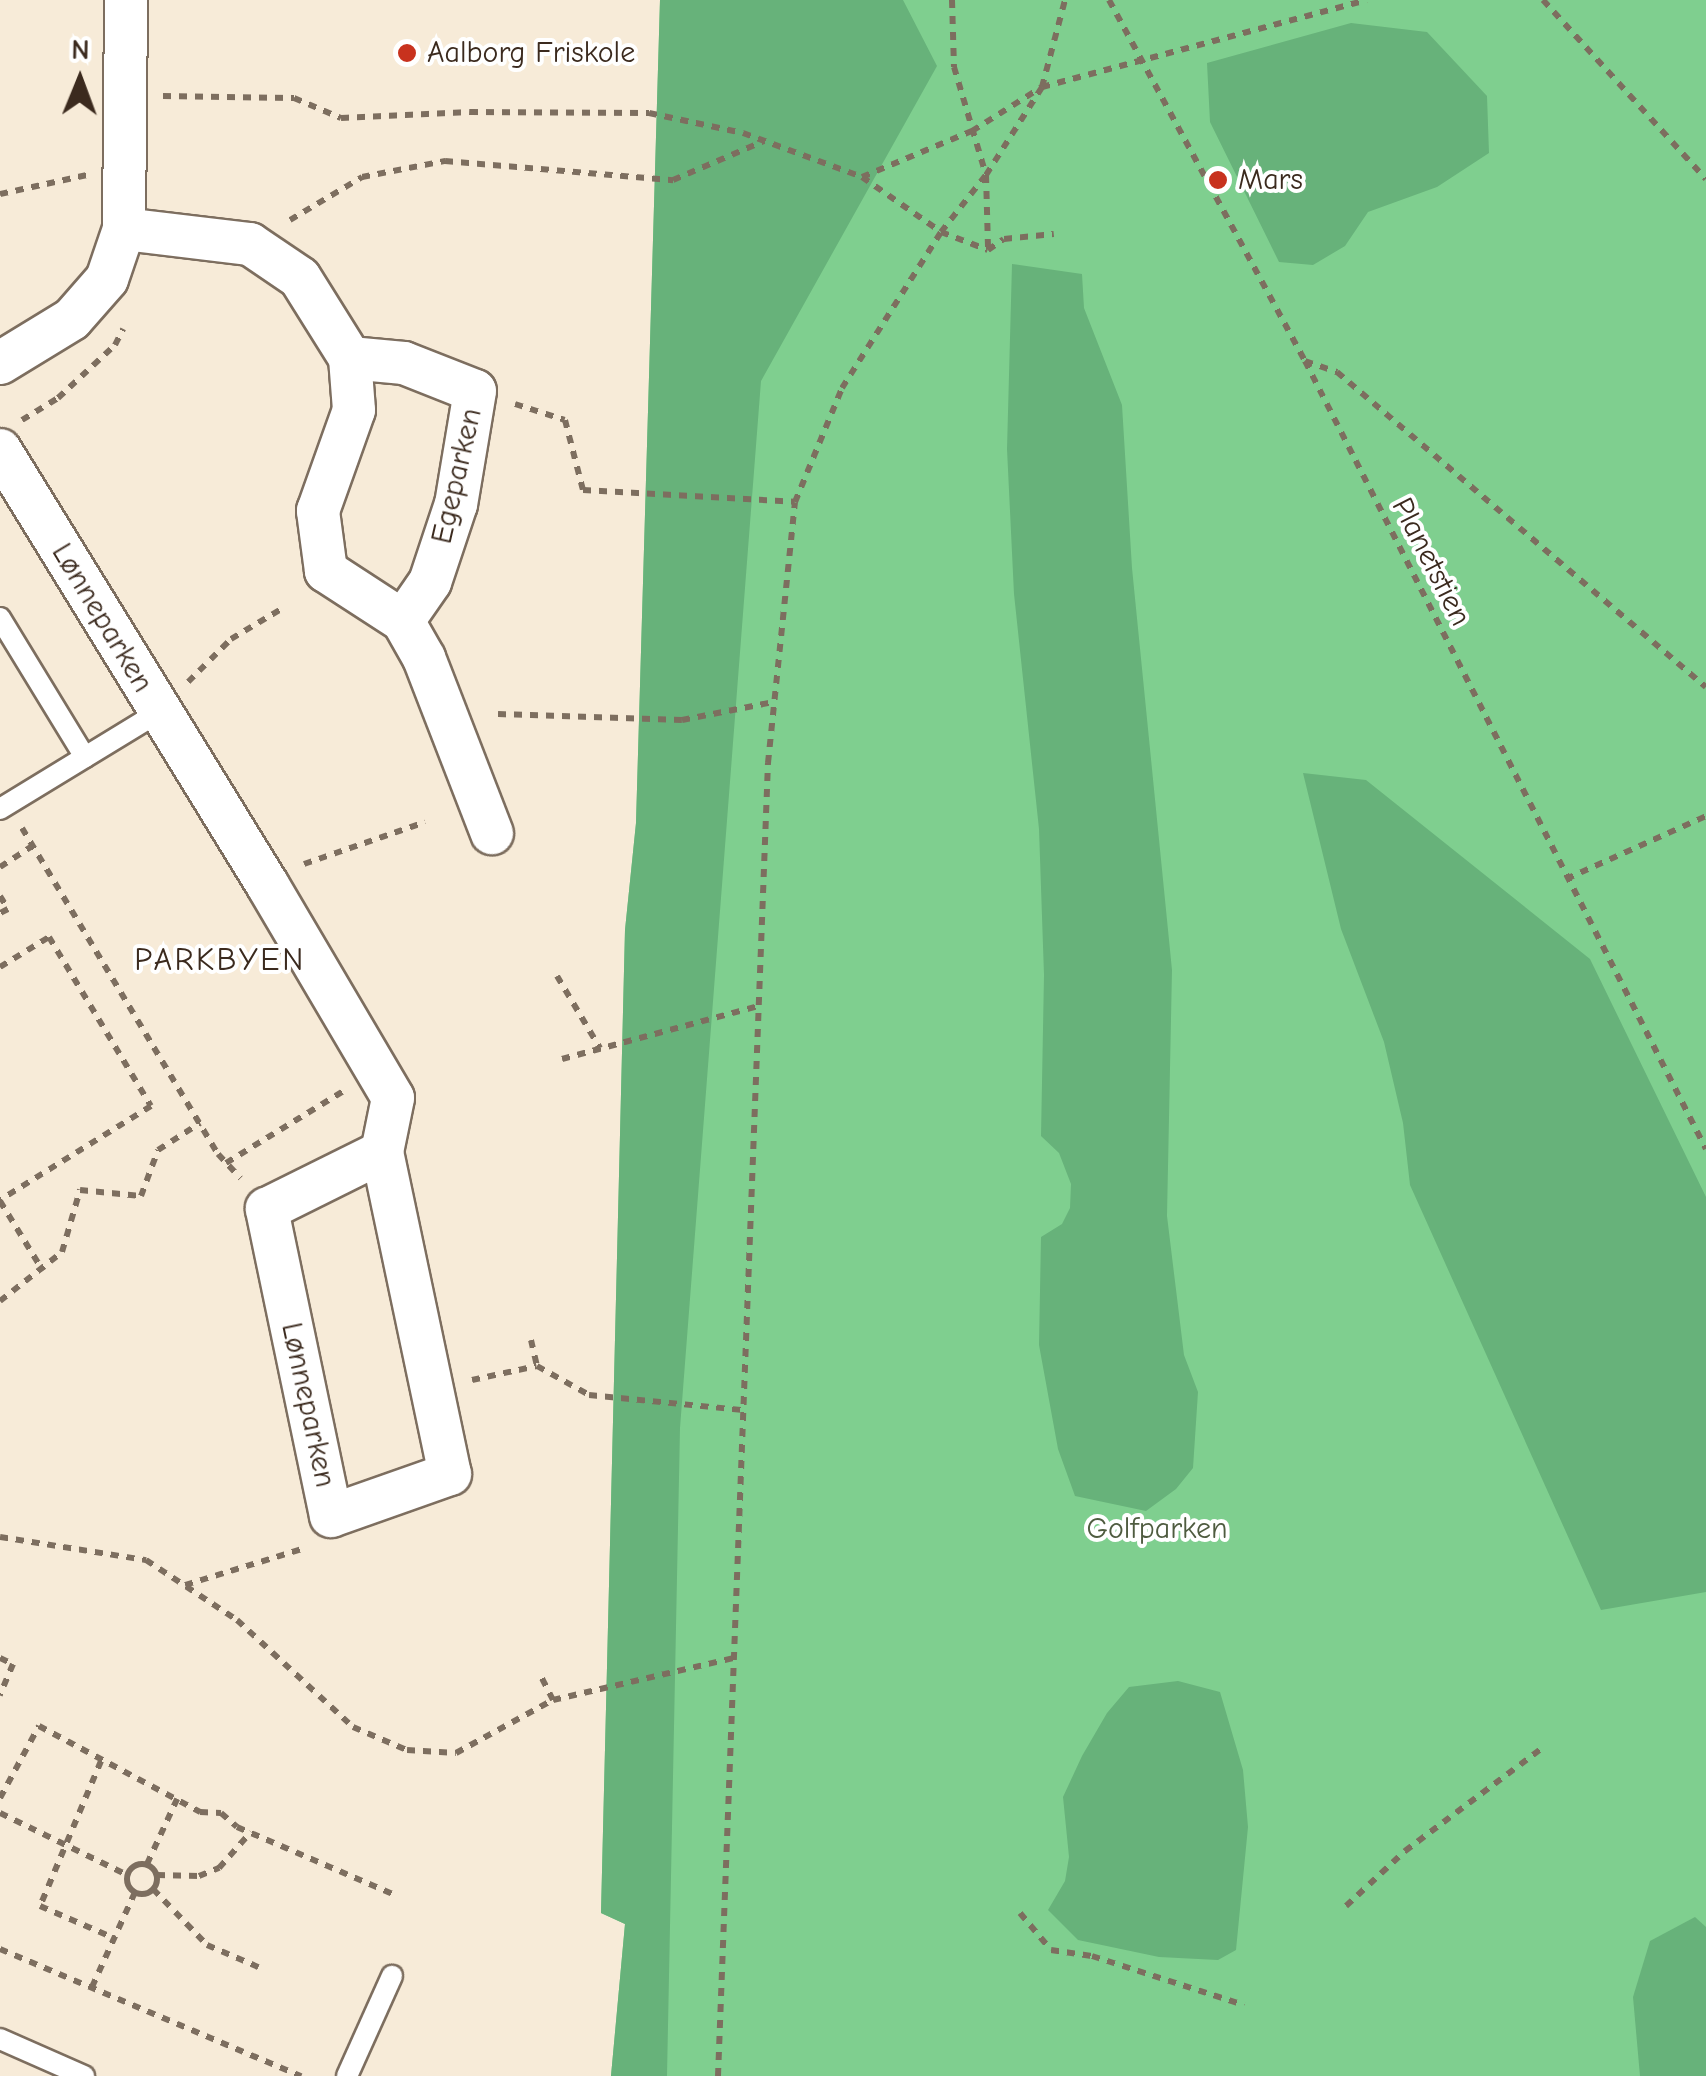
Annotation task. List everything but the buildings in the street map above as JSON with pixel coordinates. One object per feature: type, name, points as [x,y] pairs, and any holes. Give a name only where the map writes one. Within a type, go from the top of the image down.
[{"type":"street","points":[[0,363],[72,319],[107,280],[124,229],[126,0]]},
{"type":"street","points":[[124,229],[250,244],[300,278],[350,358],[354,410],[318,512],[326,570],[403,621],[424,658],[492,833]]},
{"type":"street","name":"Egeparken","points":[[350,358],[404,363],[475,392],[456,504],[430,582],[403,621]]},
{"type":"street","name":"Lønneparken","points":[[0,450],[268,884],[393,1098],[382,1152],[450,1474],[331,1516],[268,1209]]},
{"type":"street","points":[[268,1209],[382,1152]]},
{"type":"lane","points":[[0,618],[85,757]]},
{"type":"lane","points":[[4,807],[159,712]]},
{"type":"lane","points":[[347,2076],[392,1976]]},
{"type":"lane","points":[[0,2039],[84,2076]]},
{"type":"path","points":[[952,0],[954,66],[986,176],[988,250]]},
{"type":"path","points":[[718,2076],[758,1006],[774,702],[796,502],[842,388],[941,232],[986,176],[1042,87],[1064,0]]},
{"type":"path","name":"Planetstien","points":[[1110,0],[1305,361],[1706,1149]]},
{"type":"path","points":[[862,178],[972,130],[1042,87],[1367,0]]},
{"type":"path","points":[[1543,0],[1706,179]]},
{"type":"path","points":[[125,96],[294,98],[341,118],[470,112],[649,112],[764,141],[862,178],[941,232],[988,250]]},
{"type":"path","points":[[250,244],[362,177],[445,161],[673,180],[764,141]]},
{"type":"path","points":[[0,194],[127,171]]},
{"type":"path","points":[[988,250],[1004,239],[1054,234]]},
{"type":"path","points":[[1305,361],[1336,372],[1706,687]]},
{"type":"path","points":[[475,392],[565,420],[583,490],[796,502]]},
{"type":"path","points":[[159,712],[231,639],[283,608]]},
{"type":"path","points":[[498,714],[682,720],[774,702]]},
{"type":"path","points":[[4,807],[32,846],[226,1163],[268,1209]]},
{"type":"path","points":[[1566,880],[1706,816]]},
{"type":"path","points":[[268,884],[319,856],[425,822]]},
{"type":"path","points":[[0,867],[32,846]]},
{"type":"path","points":[[0,896],[8,908],[0,914]]},
{"type":"path","points":[[0,967],[48,937],[151,1106],[0,1201],[44,1270]]},
{"type":"path","points":[[557,976],[600,1048]]},
{"type":"path","points":[[562,1059],[758,1006]]},
{"type":"path","points":[[226,1163],[352,1086]]},
{"type":"path","points":[[0,1301],[62,1252],[80,1190],[141,1196],[158,1150],[200,1123]]},
{"type":"path","points":[[531,1340],[536,1366]]},
{"type":"path","points":[[432,1388],[536,1366],[589,1395],[743,1410]]},
{"type":"path","points":[[184,1585],[304,1550],[331,1516]]},
{"type":"path","points":[[0,1537],[146,1560],[238,1620],[353,1726],[407,1750],[456,1753],[553,1700],[734,1658]]},
{"type":"path","points":[[0,1658],[14,1664],[0,1694]]},
{"type":"path","points":[[542,1678],[553,1700]]},
{"type":"path","points":[[1,1794],[39,1726],[200,1812],[221,1814],[251,1832],[395,1894]]},
{"type":"path","points":[[1346,1906],[1406,1851],[1541,1749]]},
{"type":"path","points":[[102,1760],[40,1906],[114,1938]]},
{"type":"path","points":[[148,1864],[177,1799]]},
{"type":"path","points":[[0,1812],[127,1875],[135,1892],[92,1988]]},
{"type":"path","points":[[148,1864],[157,1875],[177,1878],[219,1868],[251,1832]]},
{"type":"path","points":[[127,1875],[133,1866],[148,1864]]},
{"type":"path","points":[[153,1889],[157,1875]]},
{"type":"path","points":[[135,1892],[153,1889]]},
{"type":"path","points":[[153,1889],[207,1945],[258,1967]]},
{"type":"path","points":[[1020,1913],[1052,1950],[1092,1956],[1244,2005]]},
{"type":"path","points":[[0,1948],[301,2076]]},
{"type":"green space","name":"Golfparken","points":[[660,0],[1706,0],[1706,2076],[611,2076],[625,1924],[601,1913],[625,930],[636,823]]},
{"type":"green space","points":[[660,0],[903,0],[937,66],[761,381],[680,1428],[667,2076],[611,2076],[625,1924],[601,1913],[625,930],[636,823]]},
{"type":"green space","points":[[1351,23],[1427,32],[1487,96],[1489,153],[1437,187],[1368,212],[1345,246],[1313,265],[1279,262],[1210,122],[1207,63]]},
{"type":"green space","points":[[1012,264],[1082,274],[1084,308],[1122,405],[1132,568],[1172,970],[1167,1216],[1184,1355],[1198,1392],[1193,1468],[1176,1489],[1146,1511],[1075,1496],[1058,1449],[1039,1345],[1041,1237],[1062,1224],[1070,1208],[1071,1184],[1059,1153],[1041,1136],[1044,975],[1039,829],[1014,594],[1007,449]]},
{"type":"green space","points":[[1303,773],[1366,780],[1590,959],[1706,1197],[1706,1592],[1601,1610],[1410,1185],[1403,1123],[1384,1042],[1341,929]]},
{"type":"green space","points":[[1178,1681],[1220,1692],[1243,1770],[1248,1827],[1236,1950],[1218,1960],[1159,1957],[1078,1940],[1048,1910],[1065,1881],[1069,1857],[1063,1797],[1082,1756],[1107,1713],[1129,1687]]},
{"type":"green space","points":[[1695,1917],[1706,1927],[1706,2076],[1640,2076],[1633,1997],[1650,1941]]},
{"type":"place","name":"Aalborg Friskole","points":[[407,53]]},
{"type":"place","name":"Mars","points":[[1218,180]]},
{"type":"district","name":"PARKBYEN","points":[[220,960]]}]
